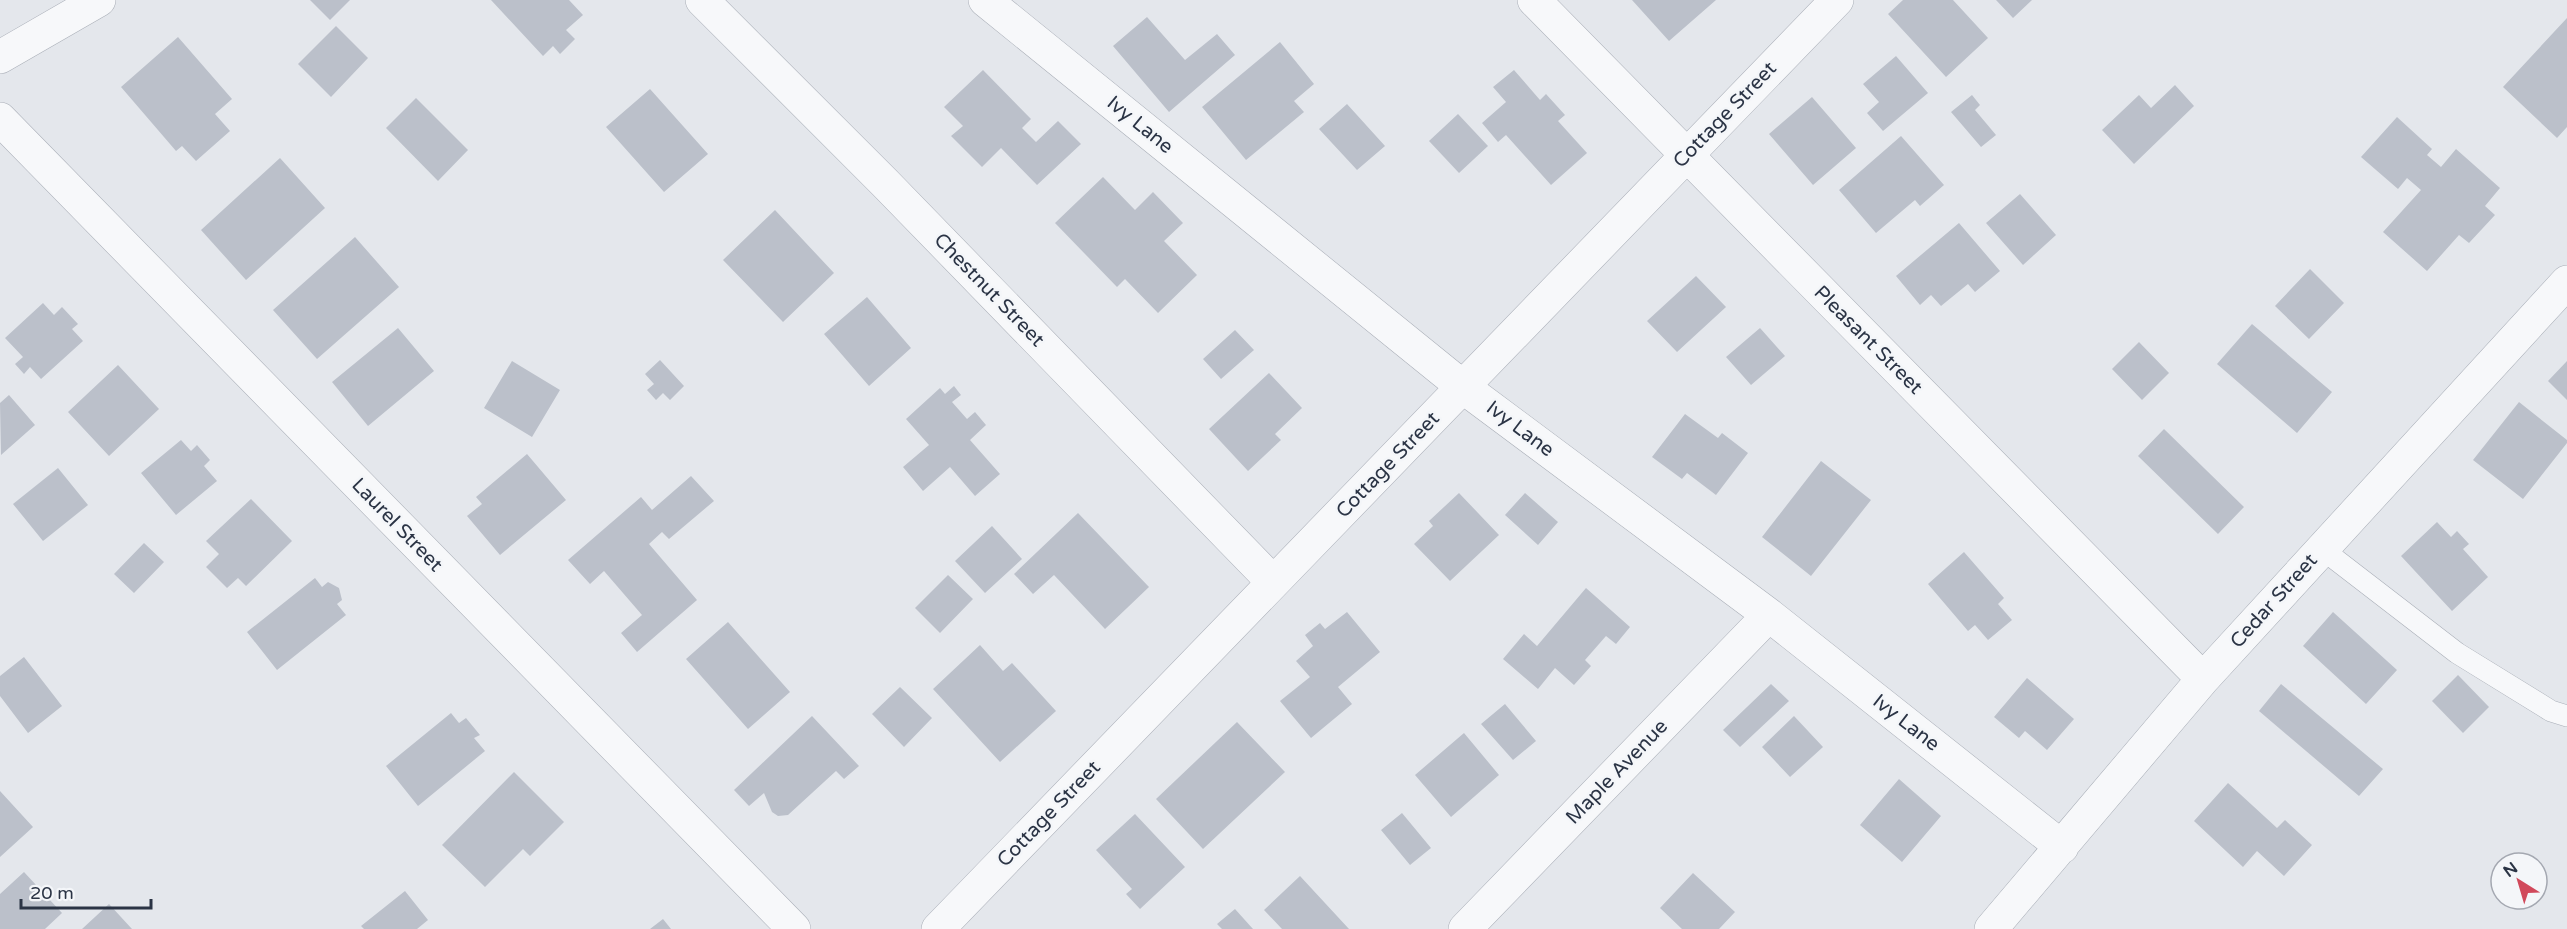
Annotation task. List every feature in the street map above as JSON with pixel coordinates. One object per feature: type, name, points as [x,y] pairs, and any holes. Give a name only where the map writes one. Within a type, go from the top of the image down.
[{"type":"street","points":[[0,57],[99,0]]},
{"type":"street","name":"Chestnut Street","points":[[702,0],[885,183],[1273,582]]},
{"type":"street","name":"Ivy Lane","points":[[985,0],[1463,387],[1768,615],[2062,847]]},
{"type":"street","name":"Pleasant Street","points":[[1534,0],[2203,679]]},
{"type":"street","name":"Cottage Street","points":[[938,929],[1837,0]]},
{"type":"street","name":"Laurel Street","points":[[0,120],[794,929]]},
{"type":"street","name":"Cedar Street","points":[[1991,929],[2203,679],[2567,282]]},
{"type":"street","name":"Maple Avenue","points":[[1465,929],[1768,615]]},
{"type":"lane","points":[[2322,549],[2457,653],[2551,711],[2567,716]]},
{"type":"building","points":[[310,0],[350,0],[330,20]]},
{"type":"building","points":[[491,0],[569,0],[583,15],[566,30],[575,39],[560,54],[553,46],[543,56]]},
{"type":"building","points":[[1632,0],[1716,0],[1669,41]]},
{"type":"building","points":[[1903,0],[1953,0],[1988,38],[1946,77],[1888,14]]},
{"type":"building","points":[[1996,0],[2032,0],[2013,18]]},
{"type":"building","points":[[1147,17],[1185,60],[1217,34],[1235,55],[1169,112],[1113,46]]},
{"type":"building","points":[[2567,18],[2567,127],[2557,138],[2503,87]]},
{"type":"building","points":[[336,26],[368,58],[331,97],[298,64]]},
{"type":"building","points":[[178,37],[232,99],[215,114],[230,131],[196,161],[182,146],[176,151],[121,87]]},
{"type":"building","points":[[1280,42],[1314,84],[1294,101],[1304,112],[1246,160],[1202,107]]},
{"type":"building","points":[[1896,56],[1928,93],[1883,131],[1867,113],[1879,102],[1863,84]]},
{"type":"building","points":[[983,70],[1031,119],[1022,128],[1036,142],[1058,121],[1081,144],[1037,185],[1001,148],[982,167],[951,136],[963,126],[944,107]]},
{"type":"building","points":[[1514,70],[1540,100],[1546,94],[1565,115],[1558,121],[1587,153],[1551,185],[1506,135],[1498,142],[1482,123],[1506,102],[1493,87]]},
{"type":"building","points":[[2175,85],[2194,106],[2134,164],[2102,130],[2139,95],[2151,108]]},
{"type":"building","points":[[650,89],[708,154],[664,192],[606,127]]},
{"type":"building","points":[[1972,95],[1980,105],[1975,110],[1996,135],[1981,147],[1951,112]]},
{"type":"building","points":[[1812,97],[1856,148],[1813,185],[1769,134]]},
{"type":"building","points":[[416,98],[468,150],[438,181],[386,128]]},
{"type":"building","points":[[1347,104],[1385,146],[1357,170],[1319,129]]},
{"type":"building","points":[[1458,114],[1488,146],[1459,173],[1429,141]]},
{"type":"building","points":[[2397,117],[2432,149],[2427,155],[2441,167],[2456,149],[2500,188],[2485,206],[2495,215],[2469,243],[2459,235],[2427,271],[2383,232],[2421,190],[2407,178],[2398,189],[2361,157]]},
{"type":"building","points":[[1901,136],[1944,185],[1920,206],[1915,200],[1876,233],[1839,190]]},
{"type":"building","points":[[280,158],[325,208],[246,280],[201,230]]},
{"type":"building","points":[[1103,177],[1135,210],[1153,192],[1183,223],[1164,241],[1197,275],[1158,313],[1125,279],[1117,287],[1055,223]]},
{"type":"building","points":[[2020,194],[2056,235],[2023,265],[1986,223]]},
{"type":"building","points":[[775,210],[834,273],[783,322],[723,260]]},
{"type":"building","points":[[1959,223],[2000,271],[1975,292],[1968,284],[1941,306],[1931,295],[1920,305],[1896,276]]},
{"type":"building","points":[[355,237],[399,287],[317,359],[273,310]]},
{"type":"building","points":[[2310,269],[2344,303],[2309,339],[2275,306]]},
{"type":"building","points":[[1696,276],[1726,307],[1677,352],[1647,321]]},
{"type":"building","points":[[867,297],[911,348],[869,386],[824,334]]},
{"type":"building","points":[[43,303],[54,315],[62,307],[78,324],[72,329],[83,341],[41,379],[30,367],[24,374],[15,364],[23,357],[5,338]]},
{"type":"building","points":[[2252,324],[2332,392],[2297,433],[2217,364]]},
{"type":"building","points":[[398,328],[434,371],[368,426],[332,382]]},
{"type":"building","points":[[1760,328],[1785,356],[1751,385],[1726,357]]},
{"type":"building","points":[[1235,330],[1254,350],[1221,379],[1203,359]]},
{"type":"building","points":[[2139,342],[2169,373],[2142,400],[2112,369]]},
{"type":"building","points":[[660,360],[684,386],[670,400],[663,393],[656,400],[647,390],[654,384],[645,374]]},
{"type":"building","points":[[512,361],[560,390],[532,437],[484,408]]},
{"type":"building","points":[[2567,361],[2567,400],[2548,381]]},
{"type":"building","points":[[118,365],[159,409],[109,456],[68,412]]},
{"type":"building","points":[[1269,373],[1302,408],[1275,434],[1281,440],[1248,471],[1209,429]]},
{"type":"building","points":[[954,386],[961,395],[952,402],[967,419],[975,412],[986,425],[970,440],[1000,474],[975,496],[950,467],[923,491],[903,467],[929,445],[906,419],[940,388],[945,394]]},
{"type":"building","points":[[9,395],[35,425],[1,455],[0,403]]},
{"type":"building","points":[[2519,402],[2567,440],[2523,499],[2473,460]]},
{"type":"building","points":[[1685,414],[1718,438],[1722,433],[1748,453],[1716,495],[1687,473],[1682,479],[1652,457]]},
{"type":"building","points":[[2164,429],[2244,507],[2218,534],[2138,456]]},
{"type":"building","points":[[181,440],[191,451],[197,445],[210,460],[204,466],[217,481],[176,515],[141,473]]},
{"type":"building","points":[[527,454],[566,500],[500,555],[467,516],[482,504],[476,497]]},
{"type":"building","points":[[1821,461],[1871,500],[1811,576],[1762,537]]},
{"type":"building","points":[[58,468],[88,505],[43,541],[13,504]]},
{"type":"building","points":[[691,476],[714,501],[669,539],[662,532],[649,544],[697,600],[637,652],[621,633],[642,615],[604,571],[590,584],[568,560],[641,497],[652,510]]},
{"type":"building","points":[[1459,493],[1499,535],[1450,581],[1414,544],[1433,526],[1429,521]]},
{"type":"building","points":[[1525,493],[1558,522],[1538,545],[1505,515]]},
{"type":"building","points":[[251,499],[292,541],[246,586],[238,578],[227,588],[206,567],[219,554],[206,541]]},
{"type":"building","points":[[1078,513],[1149,587],[1105,629],[1054,575],[1033,594],[1014,574]]},
{"type":"building","points":[[2437,522],[2451,537],[2457,531],[2469,544],[2463,549],[2488,577],[2452,611],[2401,556]]},
{"type":"building","points":[[992,526],[1022,559],[985,593],[955,561]]},
{"type":"building","points":[[144,543],[164,562],[134,593],[114,574]]},
{"type":"building","points":[[1964,552],[2004,598],[1998,604],[2012,620],[1988,640],[1975,625],[1968,631],[1928,584]]},
{"type":"building","points":[[948,575],[973,599],[940,633],[915,608]]},
{"type":"building","points":[[315,578],[322,587],[328,582],[339,588],[342,600],[337,604],[346,615],[277,670],[247,632]]},
{"type":"building","points":[[1586,588],[1630,627],[1616,644],[1606,636],[1585,660],[1591,666],[1574,685],[1555,668],[1538,689],[1503,659],[1524,634],[1537,646]]},
{"type":"building","points":[[1347,612],[1380,652],[1338,687],[1352,704],[1311,738],[1280,701],[1310,677],[1296,661],[1313,646],[1305,635],[1320,623],[1325,629]]},
{"type":"building","points":[[2333,612],[2397,670],[2366,704],[2303,646]]},
{"type":"building","points":[[728,622],[790,692],[748,729],[686,659]]},
{"type":"building","points":[[980,645],[1003,671],[1012,663],[1056,711],[1000,762],[933,689]]},
{"type":"building","points":[[24,657],[62,706],[28,733],[0,696],[0,676]]},
{"type":"building","points":[[2458,675],[2489,707],[2463,733],[2432,701]]},
{"type":"building","points":[[2027,678],[2074,719],[2047,750],[2025,731],[2019,738],[1994,717]]},
{"type":"building","points":[[1771,684],[1789,701],[1740,747],[1723,730]]},
{"type":"building","points":[[2281,684],[2383,769],[2359,796],[2259,711]]},
{"type":"building","points":[[900,687],[932,718],[904,747],[872,714]]},
{"type":"building","points":[[1505,704],[1536,741],[1513,760],[1481,724]]},
{"type":"building","points":[[451,713],[459,723],[466,718],[480,735],[474,738],[485,751],[418,806],[386,766]]},
{"type":"building","points":[[812,716],[859,766],[844,779],[836,771],[788,815],[778,816],[772,812],[764,793],[749,806],[734,790]]},
{"type":"building","points":[[1794,716],[1823,747],[1790,777],[1762,747]]},
{"type":"building","points":[[1237,722],[1285,772],[1203,849],[1156,799]]},
{"type":"building","points":[[1464,733],[1499,775],[1451,817],[1415,775]]},
{"type":"building","points":[[514,772],[564,822],[530,856],[523,849],[485,887],[442,845]]},
{"type":"building","points":[[1899,779],[1941,816],[1902,862],[1860,825]]},
{"type":"building","points":[[2228,783],[2277,828],[2285,820],[2312,845],[2284,876],[2257,851],[2243,867],[2194,821]]},
{"type":"building","points":[[0,791],[33,827],[0,857]]},
{"type":"building","points":[[1402,813],[1431,848],[1410,865],[1381,830]]},
{"type":"building","points":[[1135,814],[1185,867],[1140,909],[1126,894],[1132,889],[1096,850]]},
{"type":"building","points":[[24,872],[62,913],[45,929],[0,929],[0,894]]},
{"type":"building","points":[[1693,873],[1735,912],[1719,929],[1682,929],[1660,908]]},
{"type":"building","points":[[1300,876],[1349,929],[1282,929],[1264,910]]},
{"type":"building","points":[[405,891],[428,920],[417,929],[364,929],[361,926]]},
{"type":"building","points":[[109,904],[132,929],[82,929]]},
{"type":"building","points":[[1235,909],[1253,929],[1222,929],[1217,924]]},
{"type":"building","points":[[663,919],[671,929],[650,929]]}]
